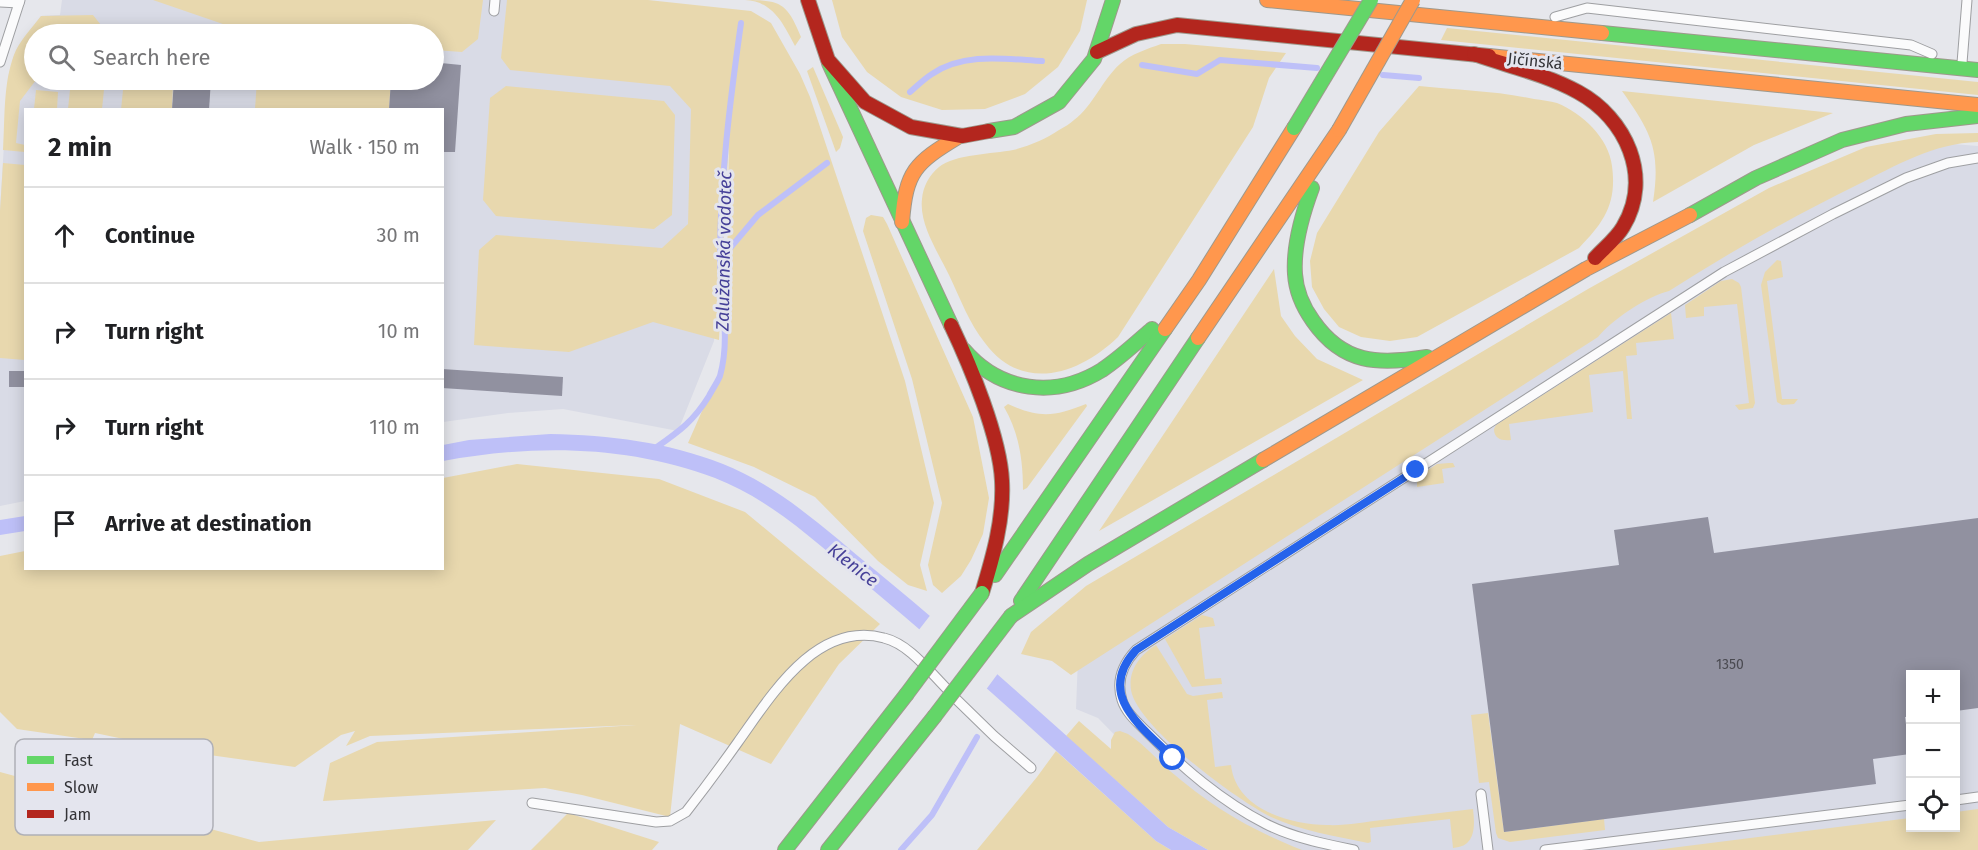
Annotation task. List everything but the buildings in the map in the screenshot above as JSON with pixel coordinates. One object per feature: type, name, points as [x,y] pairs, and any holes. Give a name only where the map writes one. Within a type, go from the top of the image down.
[{"type":"main road","name":"Jičínská","points":[[807,0],[814,31],[829,63],[862,102],[907,127],[958,137],[980,136],[1001,131],[1040,115],[1058,102],[1086,71],[1098,52],[1108,24],[1113,0]]},
{"type":"main road","points":[[1267,0],[1978,70]]},
{"type":"main road","points":[[785,850],[982,593],[1199,280],[1371,0]]},
{"type":"main road","points":[[1413,0],[1339,130],[1315,178],[1300,229],[1296,255],[1296,283],[1304,306],[1317,328],[1331,344],[1352,357],[1373,362],[1400,362],[1440,354]]},
{"type":"main road","name":"Jičínská","points":[[1098,52],[1137,33],[1177,25],[1978,105]]},
{"type":"main road","points":[[1474,54],[1553,81],[1580,93],[1598,106],[1622,131],[1634,159],[1635,196],[1623,228],[1586,268]]},
{"type":"main road","points":[[829,63],[960,344],[989,423],[1002,479],[997,541],[982,593]]},
{"type":"main road","points":[[1011,616],[1088,564],[1586,268],[1676,224],[1756,178],[1842,140],[1906,124],[1978,116]]},
{"type":"main road","points":[[828,850],[1011,616],[1339,130]]},
{"type":"main road","points":[[902,222],[904,194],[914,167],[958,137]]},
{"type":"main road","points":[[960,344],[976,364],[998,378],[1024,386],[1053,388],[1084,379],[1109,365],[1154,328],[1199,280]]},
{"type":"lane","points":[[494,11],[495,0]]},
{"type":"lane","points":[[1524,25],[1587,8],[1911,45],[1962,68],[1967,0]]},
{"type":"lane","points":[[0,2],[20,1],[0,62]]},
{"type":"lane","points":[[1354,850],[1315,841],[1269,825],[1234,806],[1199,780],[1173,758],[1129,713],[1122,701],[1120,688],[1122,671],[1127,660],[1136,650],[1724,272],[1906,178],[1948,162],[1978,158]]},
{"type":"lane","points":[[532,803],[656,822],[670,821],[686,812],[775,690],[809,655],[841,638],[862,634],[885,638],[907,649],[994,736],[1031,768]]},
{"type":"lane","points":[[1481,794],[1488,850]]},
{"type":"lane","points":[[1960,799],[1978,797]]},
{"type":"lane","points":[[1545,850],[1906,807]]},
{"type":"shaded area","points":[[62,0],[538,0],[727,106],[714,341],[678,431],[563,409],[508,413],[444,422],[444,108],[24,108],[24,501],[0,506],[0,211],[8,77],[14,55],[24,38],[24,90],[444,90],[444,24],[35,24],[41,16],[60,15]]},
{"type":"shaded area","points":[[153,0],[483,0],[478,39],[462,52],[444,51],[444,24],[223,24]]},
{"type":"shaded area","points":[[507,0],[648,0],[751,11],[771,23],[800,74],[810,97],[905,381],[934,503],[920,565],[927,591],[908,585],[878,561],[815,497],[754,467],[688,443],[720,370],[726,344],[729,136],[719,340],[653,322],[569,352],[474,345],[479,250],[496,235],[662,248],[688,224],[691,109],[670,86],[510,70],[501,58]]},
{"type":"shaded area","points":[[745,0],[767,1],[787,10],[801,37],[795,46],[782,22],[770,9],[755,1]]},
{"type":"shaded area","points":[[832,0],[1087,0],[1080,31],[1058,67],[1025,94],[985,109],[942,110],[901,97],[867,72],[842,37]]},
{"type":"shaded area","points":[[93,15],[100,24],[35,24],[41,16]]},
{"type":"shaded area","points":[[1447,28],[1978,82],[1978,95],[1441,40]]},
{"type":"shaded area","points":[[24,37],[24,90],[28,90],[20,101],[16,143],[24,145],[24,152],[3,150],[5,102],[10,66]]},
{"type":"shaded area","points":[[1161,44],[1286,53],[1269,78],[1253,127],[1118,337],[1103,350],[1069,369],[1051,373],[1033,373],[1016,368],[1000,359],[974,327],[930,238],[922,209],[923,195],[929,177],[939,167],[954,159],[1019,148],[1054,133],[1081,114],[1124,60]]},
{"type":"shaded area","points":[[813,67],[843,137],[840,148],[836,152],[807,71]]},
{"type":"shaded area","points":[[506,86],[664,101],[675,115],[672,215],[654,229],[496,216],[483,200],[490,98]]},
{"type":"shaded area","points":[[1419,86],[1506,94],[1557,103],[1576,113],[1600,136],[1610,156],[1613,179],[1610,202],[1602,221],[1579,248],[1417,337],[1390,341],[1361,337],[1339,327],[1324,309],[1312,287],[1310,261],[1317,233],[1379,132]]},
{"type":"shaded area","points":[[36,90],[58,92],[57,108],[34,108]]},
{"type":"shaded area","points":[[70,90],[104,90],[102,108],[68,108]]},
{"type":"shaded area","points":[[123,90],[173,90],[172,108],[121,108]]},
{"type":"shaded area","points":[[256,90],[390,90],[389,108],[255,108]]},
{"type":"shaded area","points":[[1622,91],[1833,113],[1754,145],[1653,202],[1656,168],[1651,142],[1647,130]]},
{"type":"shaded area","points":[[1978,133],[1978,142],[1946,146],[1886,170],[1762,235],[1669,291],[1641,303],[1612,323],[1598,337],[1071,675],[1052,661],[1021,654],[1031,632],[1086,586],[1588,289],[1769,188],[1866,147],[1936,134]]},
{"type":"shaded area","points":[[1929,142],[1978,146],[1978,828],[1960,830],[1960,670],[1906,670],[1906,832],[1942,832],[1780,850],[1277,850],[1156,777],[1098,718],[1076,709],[1079,633],[1660,271]]},
{"type":"shaded area","points":[[3,163],[24,165],[24,360],[0,358],[0,211]]},
{"type":"shaded area","points":[[871,215],[883,217],[887,224],[973,417],[989,498],[983,534],[971,560],[961,576],[942,593],[933,585],[928,565],[942,503],[912,379],[863,231],[866,218]]},
{"type":"shaded area","points":[[1777,260],[1781,261],[1783,277],[1767,281],[1782,399],[1798,399],[1794,404],[1782,405],[1777,402],[1761,285],[1765,272]]},
{"type":"shaded area","points":[[1274,269],[1281,316],[1295,336],[1317,359],[1363,380],[1099,531]]},
{"type":"shaded area","points":[[1732,279],[1741,287],[1755,403],[1753,408],[1739,410],[1735,405],[1749,403],[1737,304],[1704,307],[1704,316],[1686,318],[1685,305],[1721,281]]},
{"type":"shaded area","points":[[1671,313],[1674,339],[1636,343],[1637,355],[1626,356],[1632,419],[1627,419],[1623,371],[1589,375],[1593,412],[1509,424],[1511,440],[1502,440],[1495,435],[1496,425]]},
{"type":"shaded area","points":[[1008,404],[1038,414],[1065,411],[1086,404],[1087,406],[1027,488],[1023,490],[1019,447],[1004,407]]},
{"type":"shaded area","points":[[1453,463],[1455,467],[1442,469],[1444,483],[1417,487],[1417,478],[1437,464]]},
{"type":"shaded area","points":[[517,464],[659,479],[745,512],[880,624],[839,664],[771,764],[680,724],[670,817],[545,788],[323,801],[330,763],[377,742],[636,725],[370,736],[346,746],[355,731],[341,735],[295,767],[213,755],[213,739],[124,739],[95,733],[92,739],[85,739],[17,729],[0,712],[0,556],[24,551],[24,570],[444,570],[444,478]]},
{"type":"shaded area","points":[[1202,615],[1213,618],[1215,626],[1199,628],[1205,679],[1221,678],[1222,684],[1192,687],[1165,639]]},
{"type":"shaded area","points":[[1156,645],[1187,694],[1193,696],[1222,692],[1223,698],[1207,700],[1215,767],[1231,765],[1235,780],[1253,803],[1281,817],[1312,824],[1334,825],[1473,809],[1474,829],[1470,840],[1461,847],[1453,848],[1450,819],[1370,828],[1371,842],[1368,843],[1294,826],[1255,808],[1190,761],[1151,723],[1137,705],[1131,690],[1131,676],[1140,658]]},
{"type":"shaded area","points":[[1488,713],[1504,832],[1604,819],[1605,830],[1510,842],[1498,838],[1489,782],[1479,783],[1471,715]]},
{"type":"shaded area","points":[[1079,721],[1111,749],[1111,740],[1115,732],[1128,734],[1186,784],[1217,807],[1249,826],[1302,850],[1208,850],[1168,827],[1066,736]]},
{"type":"shaded area","points":[[1056,751],[1156,841],[1171,850],[977,850]]},
{"type":"shaded area","points":[[0,772],[15,776],[15,835],[213,835],[213,830],[259,842],[496,820],[468,850],[0,850]]},
{"type":"shaded area","points":[[1978,809],[1978,850],[1655,850],[1906,819],[1906,832],[1960,832],[1960,811]]},
{"type":"shaded area","points":[[568,813],[659,842],[652,850],[531,850]]},
{"type":"water","name":"Klenice","points":[[550,434],[638,441],[702,456],[764,485],[821,525],[912,601],[1168,827],[1208,850],[1171,850],[1156,841],[904,616],[796,526],[757,499],[715,478],[682,467],[615,454],[546,450],[477,455],[444,461],[444,445],[469,440]]},
{"type":"water","points":[[24,516],[24,531],[0,535],[0,520]]},
{"type":"pier","points":[[932,613],[999,672],[985,691],[918,631]]},
{"type":"waterway","name":"Zalužanská vodoteč","points":[[654,449],[691,420],[709,396],[720,376],[725,347],[720,273],[722,199],[741,23]]},
{"type":"waterway","points":[[910,92],[932,74],[958,62],[1000,58],[1042,61]]},
{"type":"waterway","points":[[1142,65],[1197,74],[1220,60],[1317,68]]},
{"type":"waterway","points":[[1383,75],[1419,78]]},
{"type":"waterway","points":[[720,260],[758,215],[827,163]]},
{"type":"waterway","points":[[901,850],[932,815],[977,737]]},
{"type":"traffic: fast","points":[[989,131],[1014,127],[1059,102],[1094,59],[1113,0]]},
{"type":"traffic: fast","points":[[1294,128],[1371,0]]},
{"type":"traffic: fast","points":[[1602,33],[1978,70]]},
{"type":"traffic: fast","points":[[829,63],[951,325]]},
{"type":"traffic: fast","points":[[1690,215],[1756,178],[1842,140],[1906,124],[1978,116]]},
{"type":"traffic: fast","points":[[1312,188],[1299,230],[1295,263],[1298,293],[1313,321],[1337,346],[1363,358],[1393,361],[1427,357]]},
{"type":"traffic: fast","points":[[964,350],[994,375],[1011,382],[1029,387],[1066,385],[1102,370],[1152,329]]},
{"type":"traffic: fast","points":[[995,575],[1165,329]]},
{"type":"traffic: fast","points":[[1021,601],[1198,338]]},
{"type":"traffic: fast","points":[[1011,616],[1088,564],[1263,460]]},
{"type":"traffic: fast","points":[[906,695],[982,593]]},
{"type":"traffic: fast","points":[[934,717],[1011,616]]},
{"type":"traffic: fast","points":[[785,850],[906,695]]},
{"type":"traffic: fast","points":[[828,850],[934,717]]},
{"type":"traffic: slow","points":[[1267,0],[1602,33]]},
{"type":"traffic: slow","points":[[1339,130],[1413,0]]},
{"type":"traffic: slow","points":[[1489,56],[1978,105]]},
{"type":"traffic: slow","points":[[1165,329],[1199,280],[1294,128]]},
{"type":"traffic: slow","points":[[1198,338],[1339,130]]},
{"type":"traffic: slow","points":[[902,222],[906,191],[915,170],[932,154],[958,137]]},
{"type":"traffic: slow","points":[[1263,460],[1586,269],[1690,215]]},
{"type":"traffic: jam","points":[[808,0],[828,60],[865,102],[911,127],[962,136],[989,131]]},
{"type":"traffic: jam","points":[[1097,52],[1136,34],[1177,25],[1489,56]]},
{"type":"traffic: jam","points":[[1474,54],[1540,75],[1578,92],[1610,117],[1621,133],[1630,150],[1635,169],[1632,208],[1623,227],[1595,258]]},
{"type":"traffic: jam","points":[[951,325],[983,401],[1000,463],[1002,495],[999,524],[994,552],[982,593]]},
{"type":"route","points":[[1173,758],[1129,713],[1122,701],[1120,688],[1122,671],[1127,660],[1136,650],[1416,470]]}]
